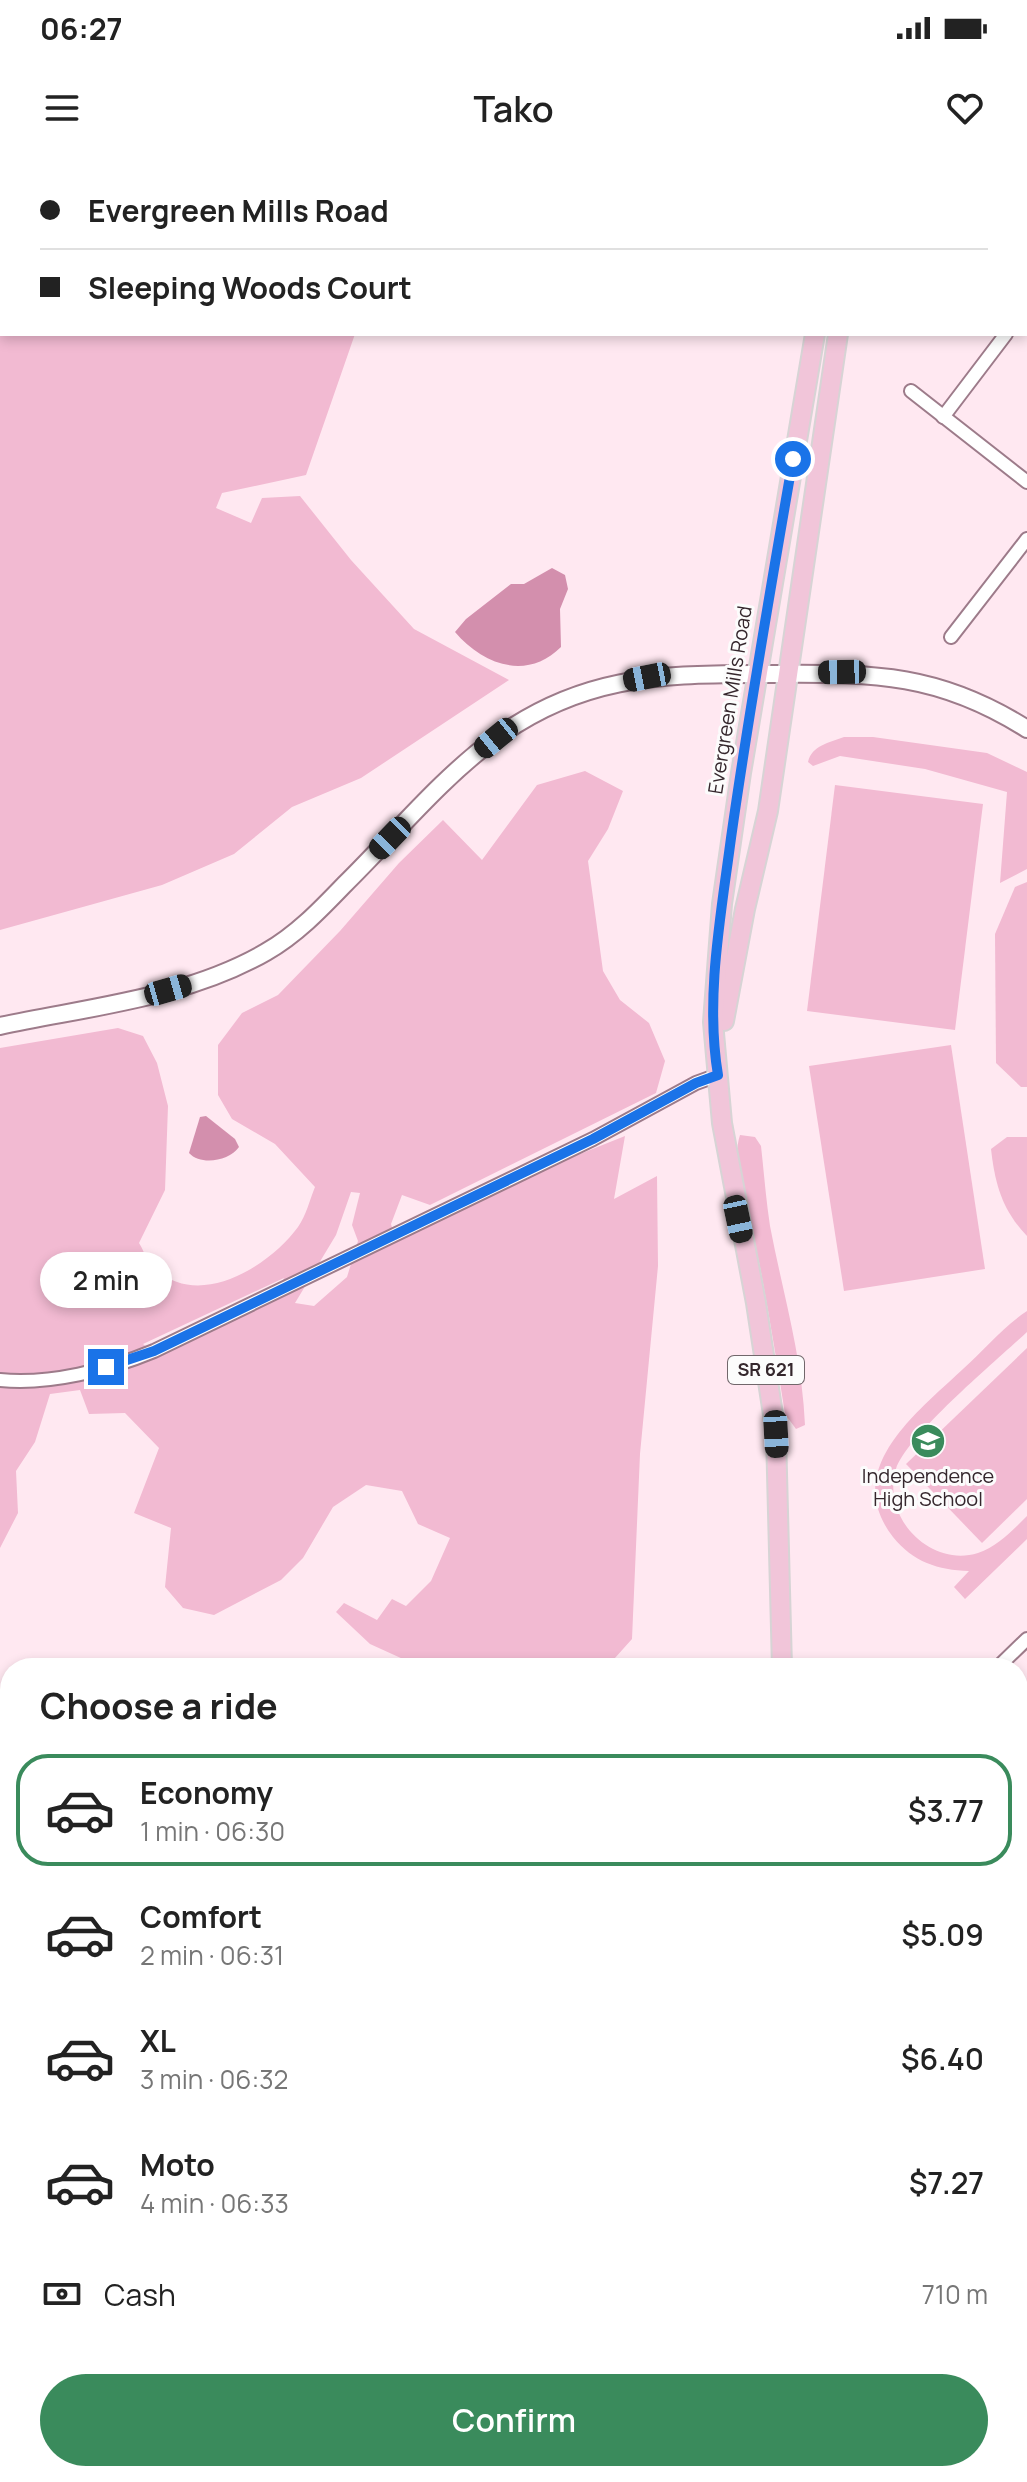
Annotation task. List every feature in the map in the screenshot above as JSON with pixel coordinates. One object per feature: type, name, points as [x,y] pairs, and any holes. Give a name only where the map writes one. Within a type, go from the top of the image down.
[{"type":"main road","name":"Evergreen Mills Road","points":[[782,1658],[776,1434],[756,1303],[733,1191],[713,1022],[722,904],[756,674],[815,336]]},
{"type":"main road","name":"Evergreen Mills Road","points":[[718,1075],[735,963],[768,811],[838,336]]},
{"type":"main road","points":[[0,1026],[180,987],[233,969],[267,951],[319,911],[454,774],[496,738],[568,697],[647,677],[855,673],[915,681],[972,700],[1027,729]]},
{"type":"main road","points":[[735,963],[731,931],[733,893],[764,696],[762,683],[756,674]]},
{"type":"street","points":[[943,417],[1004,336]]},
{"type":"street","points":[[911,391],[1027,482]]},
{"type":"street","points":[[951,637],[1027,539]]},
{"type":"street","points":[[0,1380],[44,1380],[131,1361],[606,1133],[696,1083],[718,1075]]},
{"type":"street","points":[[1007,1658],[1027,1639]]},
{"type":"shaded area","points":[[0,336],[354,336],[306,475],[222,493],[216,508],[251,523],[262,498],[300,496],[351,560],[414,629],[509,680],[361,778],[292,807],[234,854],[162,885],[0,930]]},
{"type":"shaded area","points":[[552,568],[565,575],[568,589],[560,609],[561,647],[548,657],[534,664],[506,665],[479,653],[455,632],[466,619],[511,584],[524,584]]},
{"type":"shaded area","points":[[844,737],[873,737],[987,753],[1027,772],[1027,869],[1000,883],[1007,792],[925,769],[840,756],[813,766],[808,762],[817,748]]},
{"type":"shaded area","points":[[585,771],[623,791],[608,829],[588,861],[603,971],[620,1000],[649,1023],[665,1061],[656,1093],[430,1205],[402,1195],[391,1224],[395,1239],[545,1168],[625,1136],[614,1199],[657,1176],[658,1266],[640,1454],[632,1639],[615,1658],[401,1658],[370,1644],[336,1612],[344,1603],[377,1620],[392,1599],[406,1606],[431,1581],[450,1538],[418,1524],[402,1491],[366,1485],[333,1507],[303,1558],[281,1580],[214,1615],[183,1608],[165,1587],[171,1528],[134,1513],[159,1448],[125,1413],[89,1414],[80,1390],[50,1394],[35,1442],[16,1471],[18,1513],[0,1548],[0,1048],[118,1028],[143,1036],[157,1063],[168,1106],[165,1190],[139,1243],[151,1264],[168,1278],[188,1285],[208,1285],[229,1279],[250,1270],[285,1242],[306,1213],[315,1187],[275,1144],[232,1119],[218,1095],[218,1045],[242,1013],[278,995],[340,931],[399,863],[443,820],[482,860],[537,785]],"holes":[[[351,1192],[360,1193],[352,1225],[358,1241],[347,1277],[314,1306],[295,1303],[336,1235]],[[284,1278],[272,1302],[159,1357],[143,1344]]]},
{"type":"shaded area","points":[[835,785],[983,804],[955,1030],[807,1011]]},
{"type":"shaded area","points":[[1027,882],[1027,1087],[1021,1087],[996,1063],[995,934],[1015,887]]},
{"type":"shaded area","points":[[951,1045],[985,1269],[844,1291],[809,1066]]},
{"type":"shaded area","points":[[206,1116],[235,1139],[239,1147],[229,1156],[207,1161],[189,1153],[200,1117]]},
{"type":"shaded area","points":[[740,1135],[755,1137],[761,1146],[770,1226],[800,1374],[805,1425],[796,1429],[785,1414],[759,1262],[739,1181],[737,1149]]},
{"type":"shaded area","points":[[1007,1137],[1027,1137],[1027,1236],[1011,1216],[995,1174],[991,1149]]},
{"type":"shaded area","points":[[1027,1311],[1027,1332],[934,1418],[903,1455],[896,1469],[893,1487],[903,1521],[913,1535],[943,1553],[960,1556],[985,1550],[1004,1538],[1027,1516],[1027,1539],[965,1599],[954,1587],[969,1571],[927,1563],[901,1546],[879,1512],[875,1488],[880,1465],[908,1423],[1002,1331]]},
{"type":"shaded area","points":[[1027,1348],[1027,1499],[982,1543],[906,1464]]},
{"type":"place","name":"Independence High School","points":[[928,1441]]},
{"type":"route","points":[[106,1367],[154,1351],[593,1139],[696,1083],[718,1075],[713,1022],[722,904],[748,720],[793,459]]}]
